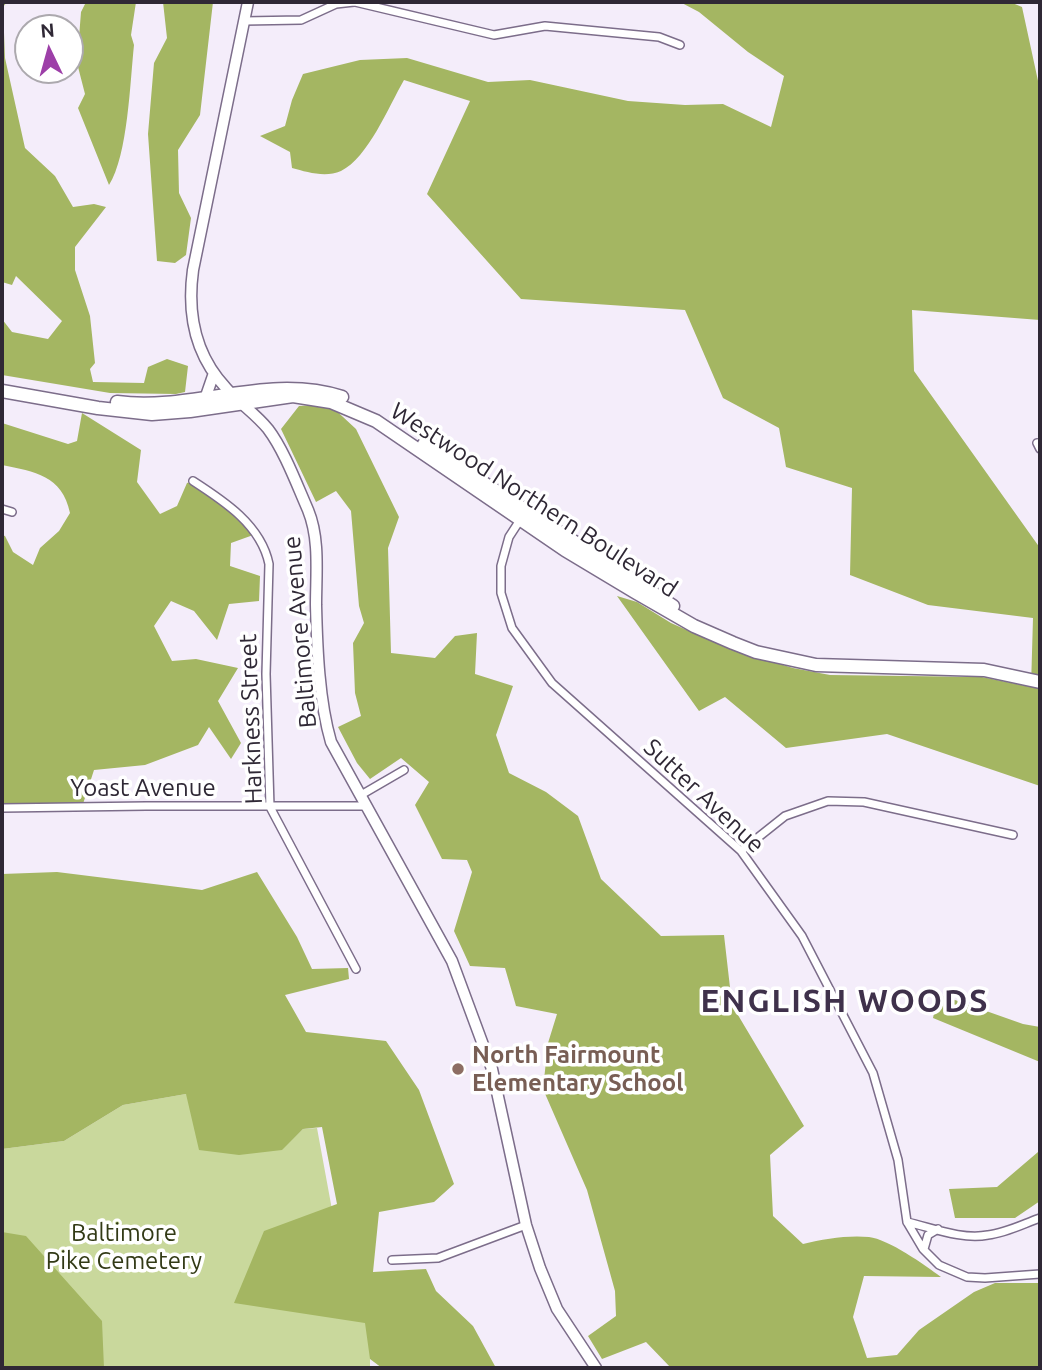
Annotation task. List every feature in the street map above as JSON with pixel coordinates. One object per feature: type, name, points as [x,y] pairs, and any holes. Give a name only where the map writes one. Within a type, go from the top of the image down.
[{"type":"main road","name":"Westwood Northern Boulevard","points":[[2,384],[126,404],[293,396],[331,402],[360,412],[676,608],[720,629],[760,644],[834,659],[984,662],[1040,673]]},
{"type":"main road","name":"Westwood Northern Boulevard","points":[[2,391],[98,408],[152,414],[190,411],[237,398]]},
{"type":"main road","name":"Westwood Northern Boulevard","points":[[523,515],[565,550],[668,612],[714,636],[756,652],[816,665],[984,670],[1040,682]]},
{"type":"street","name":"Baltimore Avenue","points":[[248,2],[190,296],[195,334],[214,373],[275,439],[309,513],[316,551],[316,611],[326,726],[339,758],[453,961],[492,1069],[526,1224],[540,1268],[557,1309],[596,1368]]},
{"type":"street","points":[[244,21],[301,20],[336,4],[354,2],[494,35],[545,26],[659,37],[680,45]]},
{"type":"street","points":[[205,399],[214,373]]},
{"type":"street","name":"Harkness Street","points":[[193,481],[228,504],[256,534],[267,551],[269,564],[266,674],[270,807],[356,969]]},
{"type":"street","points":[[2,509],[12,512]]},
{"type":"street","name":"Sutter Avenue","points":[[523,515],[509,537],[501,566],[501,593],[512,628],[552,682],[741,851],[802,936],[873,1073],[898,1160],[907,1222],[923,1249],[939,1265],[967,1277],[1040,1273]]},
{"type":"street","points":[[361,794],[404,770]]},
{"type":"street","points":[[741,851],[785,816],[828,801],[864,802],[1013,835]]},
{"type":"street","name":"Yoast Avenue","points":[[2,808],[368,806]]},
{"type":"street","points":[[907,1222],[968,1236],[988,1236],[1040,1218]]},
{"type":"street","points":[[392,1260],[438,1258],[526,1224]]},
{"type":"street","points":[[923,1249],[928,1235],[938,1229]]},
{"type":"green space","points":[[2,2],[7,2],[3,7],[5,58],[25,148],[55,176],[73,207],[94,204],[106,207],[75,247],[75,270],[90,316],[95,363],[90,369],[93,382],[144,383],[148,367],[167,359],[188,366],[185,392],[110,393],[2,375],[2,319],[12,332],[48,339],[62,321],[16,276],[12,285],[2,282]]},
{"type":"green space","points":[[86,2],[136,2],[131,35],[134,45],[127,118],[120,156],[109,185],[78,108],[85,94],[82,84],[84,14],[81,12]]},
{"type":"green space","points":[[163,2],[213,2],[200,115],[178,150],[179,193],[191,218],[186,255],[175,263],[157,261],[148,134],[154,63],[167,38]]},
{"type":"green space","points":[[680,2],[1010,2],[1022,7],[1040,90],[1040,320],[912,310],[914,371],[1040,548],[1040,786],[887,734],[786,748],[725,697],[699,711],[617,596],[637,602],[671,623],[727,648],[793,668],[830,675],[982,677],[1031,687],[1033,618],[928,605],[850,575],[852,488],[786,467],[779,428],[723,398],[685,310],[521,299],[427,194],[470,101],[404,80],[385,117],[360,155],[341,171],[329,174],[292,168],[290,152],[260,136],[285,126],[303,74],[360,60],[407,58],[488,82],[530,80],[628,101],[685,105],[723,104],[771,127],[784,76],[748,52],[699,12]]},
{"type":"green space","points":[[329,404],[356,429],[399,517],[388,548],[391,653],[435,658],[455,636],[477,633],[475,674],[513,686],[496,735],[509,773],[546,792],[578,816],[601,879],[661,936],[724,935],[732,1005],[804,1126],[770,1155],[773,1216],[803,1244],[844,1237],[869,1237],[886,1242],[906,1253],[941,1277],[864,1276],[853,1317],[867,1358],[897,1355],[919,1330],[974,1292],[995,1283],[1040,1283],[1040,1368],[671,1368],[646,1342],[602,1359],[588,1336],[616,1316],[615,1291],[587,1190],[543,1089],[548,1043],[557,1014],[516,1006],[505,968],[470,966],[454,931],[472,872],[467,860],[442,859],[415,805],[429,782],[401,758],[370,779],[357,763],[338,727],[361,716],[355,693],[353,643],[364,623],[359,606],[351,511],[336,491],[316,502],[281,429],[299,406]]},
{"type":"green space","points":[[82,413],[141,450],[137,482],[160,514],[177,506],[187,483],[193,481],[228,504],[256,534],[231,543],[230,566],[260,576],[259,601],[229,604],[217,640],[194,611],[171,601],[154,626],[172,661],[196,659],[238,668],[218,701],[241,743],[231,759],[209,727],[198,745],[145,765],[94,770],[82,807],[2,805],[2,535],[13,552],[33,565],[40,548],[59,531],[70,513],[61,490],[54,483],[36,473],[2,465],[2,423],[68,444],[77,441]]},
{"type":"green space","points":[[57,872],[202,890],[257,872],[297,937],[312,969],[348,968],[349,979],[285,995],[306,1032],[386,1041],[419,1090],[454,1184],[434,1202],[379,1212],[373,1272],[426,1269],[436,1291],[473,1326],[496,1368],[382,1368],[370,1359],[365,1323],[234,1303],[264,1231],[337,1204],[322,1127],[303,1129],[282,1150],[239,1155],[199,1150],[186,1094],[123,1105],[64,1141],[2,1149],[2,874]]},
{"type":"green space","points":[[938,994],[1023,1024],[1040,1027],[1040,1062],[933,1018]]},
{"type":"green space","name":"Baltimore Pike Cemetery","points":[[186,1094],[281,1150],[303,1129],[317,1128],[351,1313],[370,1319],[370,1368],[2,1368],[2,1149],[64,1141],[123,1105]]},
{"type":"green space","points":[[1040,1140],[1040,1201],[1015,1218],[955,1218],[949,1189],[997,1187],[1038,1152]]},
{"type":"green space","points":[[2,1232],[26,1236],[102,1321],[104,1368],[2,1368]]},
{"type":"place","name":"North Fairmount Elementary School","points":[[458,1069]]},
{"type":"district","name":"ENGLISH WOODS","points":[[845,1001]]}]
